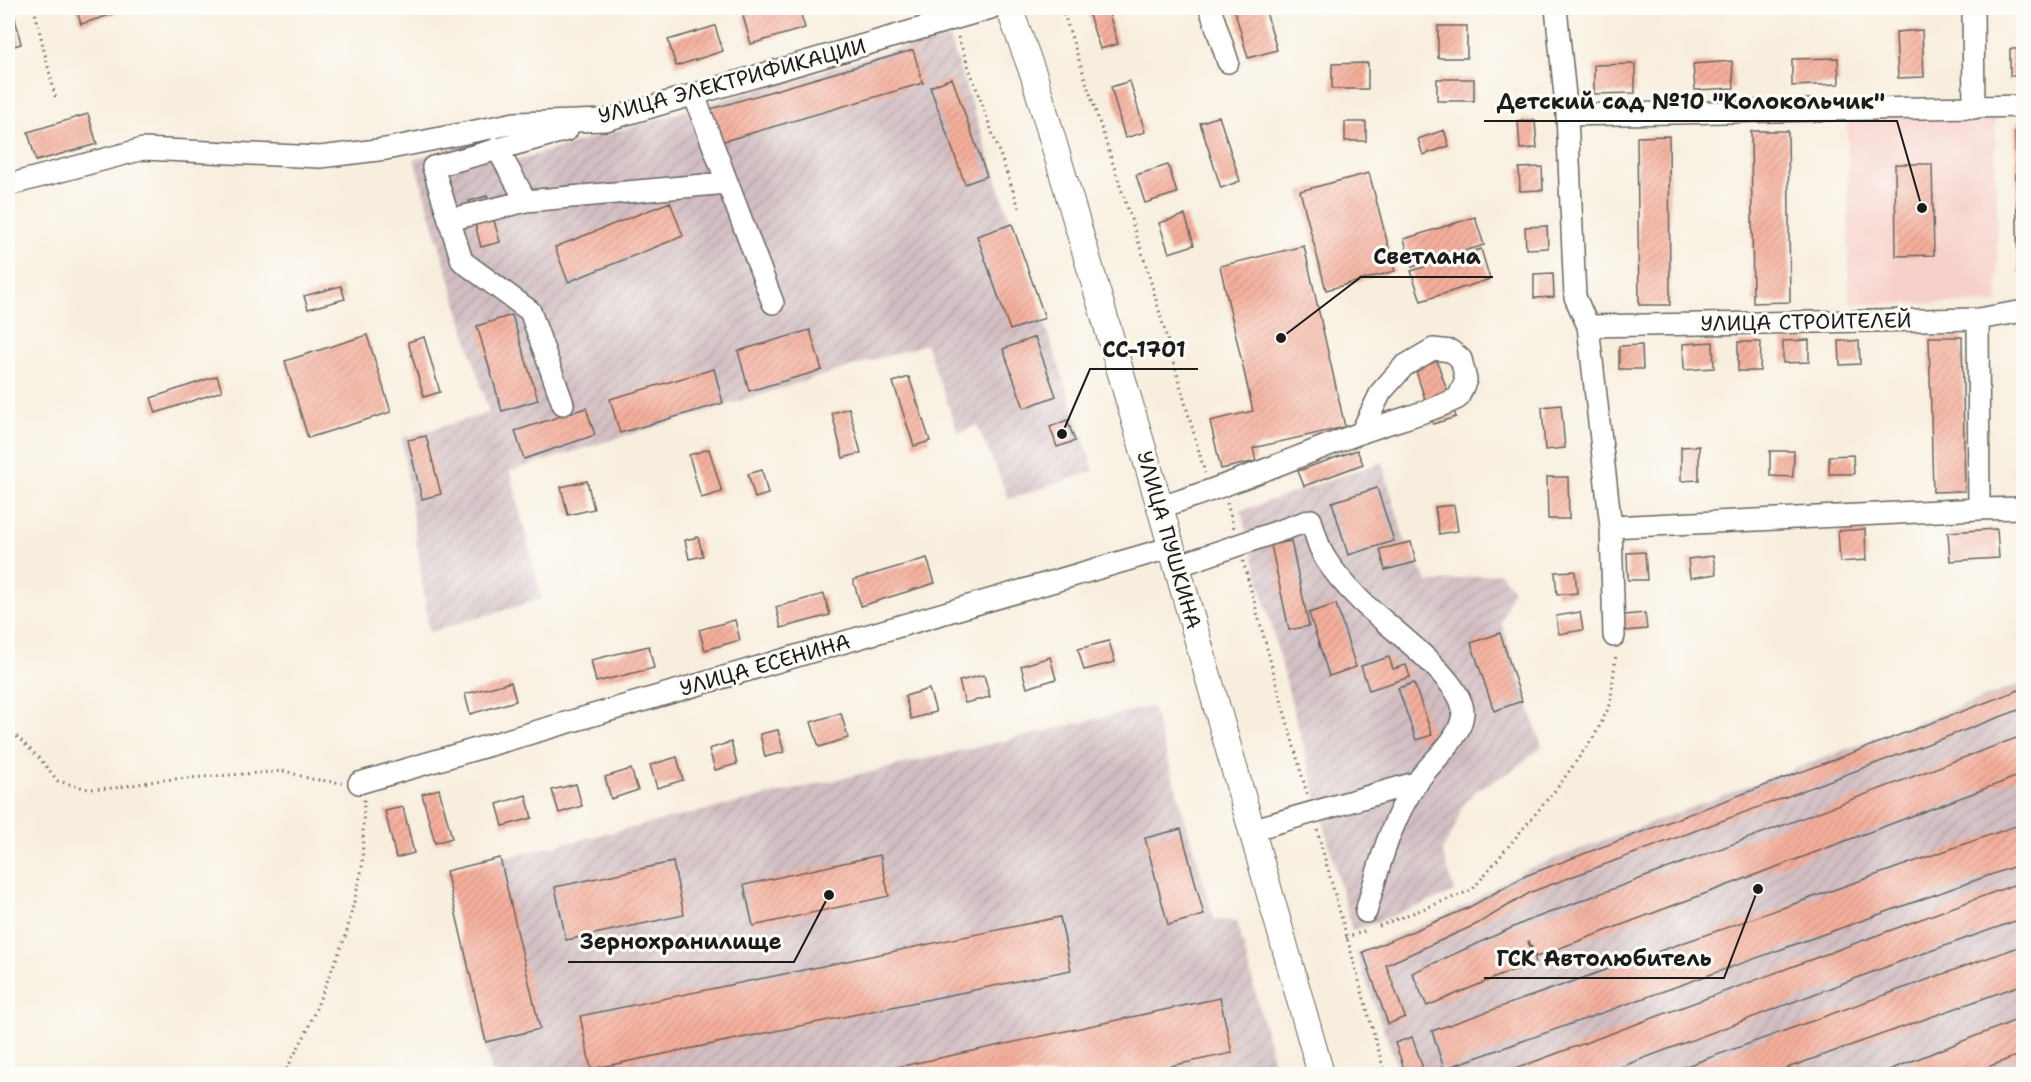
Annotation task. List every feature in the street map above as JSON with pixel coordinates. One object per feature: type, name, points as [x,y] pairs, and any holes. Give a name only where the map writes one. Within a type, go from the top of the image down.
[{"type":"main road","name":"УЛИЦА ПУШКИНА","points":[[1009,8],[1034,76],[1160,507],[1321,1074]]},
{"type":"street","name":"УЛИЦА ЭЛЕКТРИФИКАЦИИ","points":[[8,185],[142,149],[320,157],[386,149],[515,123],[606,120],[991,8]]},
{"type":"street","points":[[1210,8],[1228,62]]},
{"type":"street","points":[[1556,8],[1567,115],[1575,297],[1588,326],[1611,528],[1614,636]]},
{"type":"street","points":[[1973,8],[1974,108]]},
{"type":"street","points":[[694,95],[773,303]]},
{"type":"street","points":[[1567,115],[2024,106]]},
{"type":"street","points":[[563,404],[530,311],[462,261],[433,167],[606,120]]},
{"type":"street","points":[[497,148],[526,201]]},
{"type":"street","points":[[449,220],[526,201],[727,183]]},
{"type":"street","name":"УЛИЦА СТРОИТЕЛЕЙ","points":[[1588,326],[1978,319],[2024,311]]},
{"type":"street","points":[[1978,319],[1979,508]]},
{"type":"street","points":[[1160,507],[1234,483],[1395,420],[1435,410],[1458,398],[1466,380],[1461,359],[1450,351],[1433,349],[1404,366],[1381,392],[1361,433]]},
{"type":"street","points":[[1611,528],[1979,508],[2024,508]]},
{"type":"street","name":"УЛИЦА ЕСЕНИНА","points":[[359,783],[1311,520],[1324,558],[1360,600],[1418,650],[1454,688],[1463,712],[1457,734],[1418,782]]},
{"type":"street","points":[[1251,830],[1418,782]]},
{"type":"street","points":[[1370,923],[1375,881],[1398,815],[1418,782]]},
{"type":"path","points":[[34,8],[57,100]]},
{"type":"path","points":[[952,19],[1020,210]]},
{"type":"path","points":[[1346,938],[1370,923],[1472,890],[1557,788],[1594,735],[1610,705],[1617,654],[1614,636]]},
{"type":"path","points":[[8,728],[40,759],[58,782],[88,789],[115,788],[161,780],[285,771],[311,779],[336,783],[359,783],[364,800],[362,868],[348,924],[306,1033],[284,1074]]},
{"type":"shaded area","points":[[948,34],[1094,471],[1009,499],[977,425],[958,433],[926,344],[510,471],[542,599],[429,632],[402,438],[489,413],[414,159],[508,132],[514,161]]},
{"type":"shaded area","points":[[1995,109],[1998,303],[1849,304],[1847,112]]},
{"type":"shaded area","points":[[1382,462],[1405,542],[1428,583],[1500,573],[1513,589],[1501,622],[1542,747],[1512,771],[1476,790],[1461,808],[1455,827],[1442,850],[1455,892],[1352,931],[1241,511]]},
{"type":"shaded area","points":[[2023,683],[2023,1074],[1400,1074],[1356,953],[1463,907],[1522,871]]},
{"type":"shaded area","points":[[1152,706],[1214,919],[1237,922],[1277,1074],[492,1074],[446,871]]},
{"type":"building","points":[[76,8],[111,8],[113,14],[81,24]]},
{"type":"building","points":[[773,8],[799,8],[805,28],[751,44],[743,16]]},
{"type":"building","points":[[1234,8],[1265,8],[1277,50],[1248,58]]},
{"type":"building","points":[[1108,10],[1118,44],[1100,49],[1089,15]]},
{"type":"building","points":[[15,18],[21,44],[8,48],[8,20]]},
{"type":"building","points":[[715,26],[723,51],[676,66],[668,40]]},
{"type":"building","points":[[1438,26],[1467,26],[1467,58],[1438,58]]},
{"type":"building","points":[[1922,30],[1924,77],[1898,78],[1896,32]]},
{"type":"building","points":[[2010,49],[2024,49],[2024,76],[2010,76]]},
{"type":"building","points":[[913,50],[923,83],[714,144],[704,111]]},
{"type":"building","points":[[1838,58],[1839,84],[1792,86],[1792,59]]},
{"type":"building","points":[[1732,61],[1734,88],[1695,90],[1693,64]]},
{"type":"building","points":[[1368,63],[1368,89],[1332,89],[1332,64]]},
{"type":"building","points":[[1635,64],[1635,93],[1594,94],[1594,65]]},
{"type":"building","points":[[952,78],[987,176],[965,184],[930,87]]},
{"type":"building","points":[[1437,79],[1474,79],[1474,101],[1437,101]]},
{"type":"building","points":[[1130,81],[1145,132],[1125,138],[1111,87]]},
{"type":"building","points":[[88,114],[97,144],[36,161],[28,132]]},
{"type":"building","points":[[1219,116],[1240,181],[1221,188],[1200,123]]},
{"type":"building","points":[[1535,120],[1537,148],[1520,149],[1518,121]]},
{"type":"building","points":[[1345,122],[1366,122],[1366,141],[1345,141]]},
{"type":"building","points":[[2015,125],[2024,125],[2024,274],[2018,274]]},
{"type":"building","points":[[1444,130],[1449,146],[1423,155],[1418,139]]},
{"type":"building","points":[[1751,131],[1788,131],[1790,302],[1753,303]]},
{"type":"building","points":[[1669,136],[1670,305],[1639,305],[1637,137]]},
{"type":"building","points":[[1895,164],[1932,164],[1934,255],[1896,256]]},
{"type":"building","points":[[1168,165],[1177,193],[1145,203],[1136,175]]},
{"type":"building","points":[[1542,167],[1543,190],[1520,191],[1519,168]]},
{"type":"building","points":[[1369,173],[1395,271],[1326,290],[1300,191]]},
{"type":"building","points":[[487,196],[500,242],[481,247],[469,201]]},
{"type":"building","points":[[670,202],[683,236],[568,282],[555,247]]},
{"type":"building","points":[[1185,215],[1194,245],[1169,253],[1159,223]]},
{"type":"building","points":[[1475,217],[1484,245],[1412,267],[1404,239]]},
{"type":"building","points":[[1012,224],[1045,318],[1010,330],[977,236]]},
{"type":"building","points":[[1547,226],[1548,248],[1526,249],[1525,227]]},
{"type":"building","points":[[1304,246],[1345,427],[1253,448],[1256,461],[1221,469],[1210,421],[1253,411],[1220,266]]},
{"type":"building","points":[[1481,249],[1490,279],[1421,301],[1411,271]]},
{"type":"building","points":[[1553,273],[1554,297],[1534,298],[1534,274]]},
{"type":"building","points":[[341,286],[345,299],[308,309],[304,296]]},
{"type":"building","points":[[512,315],[538,400],[502,411],[477,326]]},
{"type":"building","points":[[810,330],[822,370],[749,391],[738,351]]},
{"type":"building","points":[[367,335],[391,412],[308,438],[285,361]]},
{"type":"building","points":[[2021,336],[2024,336],[2024,383],[2021,383]]},
{"type":"building","points":[[424,337],[440,392],[424,397],[408,342]]},
{"type":"building","points":[[1035,337],[1056,396],[1024,408],[1003,349]]},
{"type":"building","points":[[1929,337],[1962,337],[1965,491],[1933,492]]},
{"type":"building","points":[[1809,340],[1809,362],[1783,363],[1783,341]]},
{"type":"building","points":[[1839,341],[1859,341],[1860,364],[1840,365]]},
{"type":"building","points":[[1713,342],[1714,368],[1684,370],[1683,344]]},
{"type":"building","points":[[1738,342],[1761,342],[1760,371],[1738,371]]},
{"type":"building","points":[[1642,345],[1643,369],[1619,369],[1619,346]]},
{"type":"building","points":[[1436,358],[1456,417],[1433,424],[1414,365]]},
{"type":"building","points":[[714,369],[723,403],[620,433],[610,399]]},
{"type":"building","points":[[217,376],[222,391],[156,413],[151,398]]},
{"type":"building","points":[[909,377],[930,441],[914,446],[893,382]]},
{"type":"building","points":[[1561,405],[1565,448],[1545,450],[1542,407]]},
{"type":"building","points":[[586,408],[595,435],[524,459],[515,431]]},
{"type":"building","points":[[849,408],[861,453],[843,458],[832,413]]},
{"type":"building","points":[[1067,420],[1075,441],[1057,447],[1050,427]]},
{"type":"building","points":[[426,436],[441,494],[422,499],[408,440]]},
{"type":"building","points":[[1699,446],[1699,480],[1681,481],[1681,447]]},
{"type":"building","points":[[709,449],[722,492],[701,498],[689,455]]},
{"type":"building","points":[[1357,450],[1363,464],[1304,486],[1298,471]]},
{"type":"building","points":[[1770,451],[1794,451],[1793,477],[1770,476]]},
{"type":"building","points":[[1853,455],[1854,474],[1829,474],[1829,456]]},
{"type":"building","points":[[762,470],[768,494],[755,498],[748,474]]},
{"type":"building","points":[[1547,477],[1568,477],[1569,519],[1548,519]]},
{"type":"building","points":[[587,481],[594,509],[568,515],[561,487]]},
{"type":"building","points":[[1377,488],[1394,541],[1348,555],[1332,502]]},
{"type":"building","points":[[1454,505],[1458,531],[1439,534],[1435,507]]},
{"type":"building","points":[[1865,529],[1866,560],[1840,562],[1838,531]]},
{"type":"building","points":[[1997,529],[1999,558],[1950,561],[1948,532]]},
{"type":"building","points":[[698,537],[703,556],[689,559],[685,540]]},
{"type":"building","points":[[1291,541],[1309,626],[1289,630],[1271,545]]},
{"type":"building","points":[[1411,542],[1416,562],[1385,570],[1380,549]]},
{"type":"building","points":[[1645,552],[1647,580],[1628,580],[1627,553]]},
{"type":"building","points":[[1713,556],[1716,574],[1690,578],[1688,559]]},
{"type":"building","points":[[927,558],[935,583],[861,606],[853,580]]},
{"type":"building","points":[[1575,571],[1577,593],[1557,595],[1555,572]]},
{"type":"building","points":[[824,594],[830,615],[781,628],[776,607]]},
{"type":"building","points":[[1336,604],[1356,667],[1329,676],[1309,613]]},
{"type":"building","points":[[1580,612],[1583,630],[1559,634],[1556,616]]},
{"type":"building","points":[[1645,613],[1647,629],[1625,631],[1624,615]]},
{"type":"building","points":[[735,620],[740,640],[705,650],[699,630]]},
{"type":"building","points":[[1500,633],[1522,701],[1494,711],[1471,643]]},
{"type":"building","points":[[1109,641],[1115,662],[1084,670],[1078,649]]},
{"type":"building","points":[[649,646],[654,668],[596,682],[591,660]]},
{"type":"building","points":[[1050,657],[1056,679],[1027,688],[1021,666]]},
{"type":"building","points":[[1389,657],[1393,669],[1406,665],[1410,677],[1369,690],[1361,666]]},
{"type":"building","points":[[984,675],[990,697],[965,703],[959,681]]},
{"type":"building","points":[[511,682],[516,701],[470,714],[465,694]]},
{"type":"building","points":[[1414,683],[1432,735],[1416,740],[1398,688]]},
{"type":"building","points":[[2024,688],[2024,708],[1531,892],[1477,924],[1386,965],[1405,1017],[1388,1024],[1363,952],[1468,908],[1525,876]]},
{"type":"building","points":[[929,689],[936,712],[911,719],[905,696]]},
{"type":"building","points":[[841,713],[848,738],[819,747],[811,722]]},
{"type":"building","points":[[778,730],[784,752],[765,757],[760,734]]},
{"type":"building","points":[[2024,735],[2024,774],[1536,957],[1529,941],[1536,962],[1519,970],[1508,949],[1516,969],[1427,1006],[1412,973],[1527,921]]},
{"type":"building","points":[[731,742],[737,764],[715,770],[709,749]]},
{"type":"building","points":[[677,757],[683,780],[657,788],[650,765]]},
{"type":"building","points":[[631,769],[638,790],[611,799],[605,777]]},
{"type":"building","points":[[576,784],[582,806],[559,813],[552,790]]},
{"type":"building","points":[[439,789],[452,838],[435,843],[422,794]]},
{"type":"building","points":[[526,795],[532,818],[503,826],[497,804]]},
{"type":"building","points":[[403,807],[414,853],[396,858],[385,811]]},
{"type":"building","points":[[2024,823],[2024,863],[1444,1069],[1432,1031]]},
{"type":"building","points":[[1181,829],[1204,915],[1168,925],[1145,838]]},
{"type":"building","points":[[880,855],[889,896],[753,926],[744,885]]},
{"type":"building","points":[[500,858],[540,1029],[486,1042],[446,871]]},
{"type":"building","points":[[673,862],[684,915],[566,940],[555,887]]},
{"type":"building","points":[[2024,881],[2024,918],[1899,962],[1602,1074],[1501,1074]]},
{"type":"building","points":[[1060,917],[1071,970],[591,1069],[580,1016]]},
{"type":"building","points":[[2024,945],[2024,984],[1770,1074],[1734,1074],[1732,1071],[1721,1074],[1664,1074]]},
{"type":"building","points":[[1220,998],[1232,1053],[1132,1074],[865,1074]]},
{"type":"building","points":[[2024,1017],[2024,1053],[1970,1074],[1879,1074]]},
{"type":"building","points":[[1412,1037],[1425,1074],[1406,1074],[1395,1043]]},
{"type":"place","name":"Детский сад №10 \"Колокольчик\"","points":[[1922,208]]},
{"type":"place","name":"Светлана","points":[[1281,338]]},
{"type":"place","name":"СС-1701","points":[[1062,434]]},
{"type":"place","name":"ГСК Автолюбитель","points":[[1758,889]]},
{"type":"place","name":"Зернохранилище","points":[[829,895]]}]
